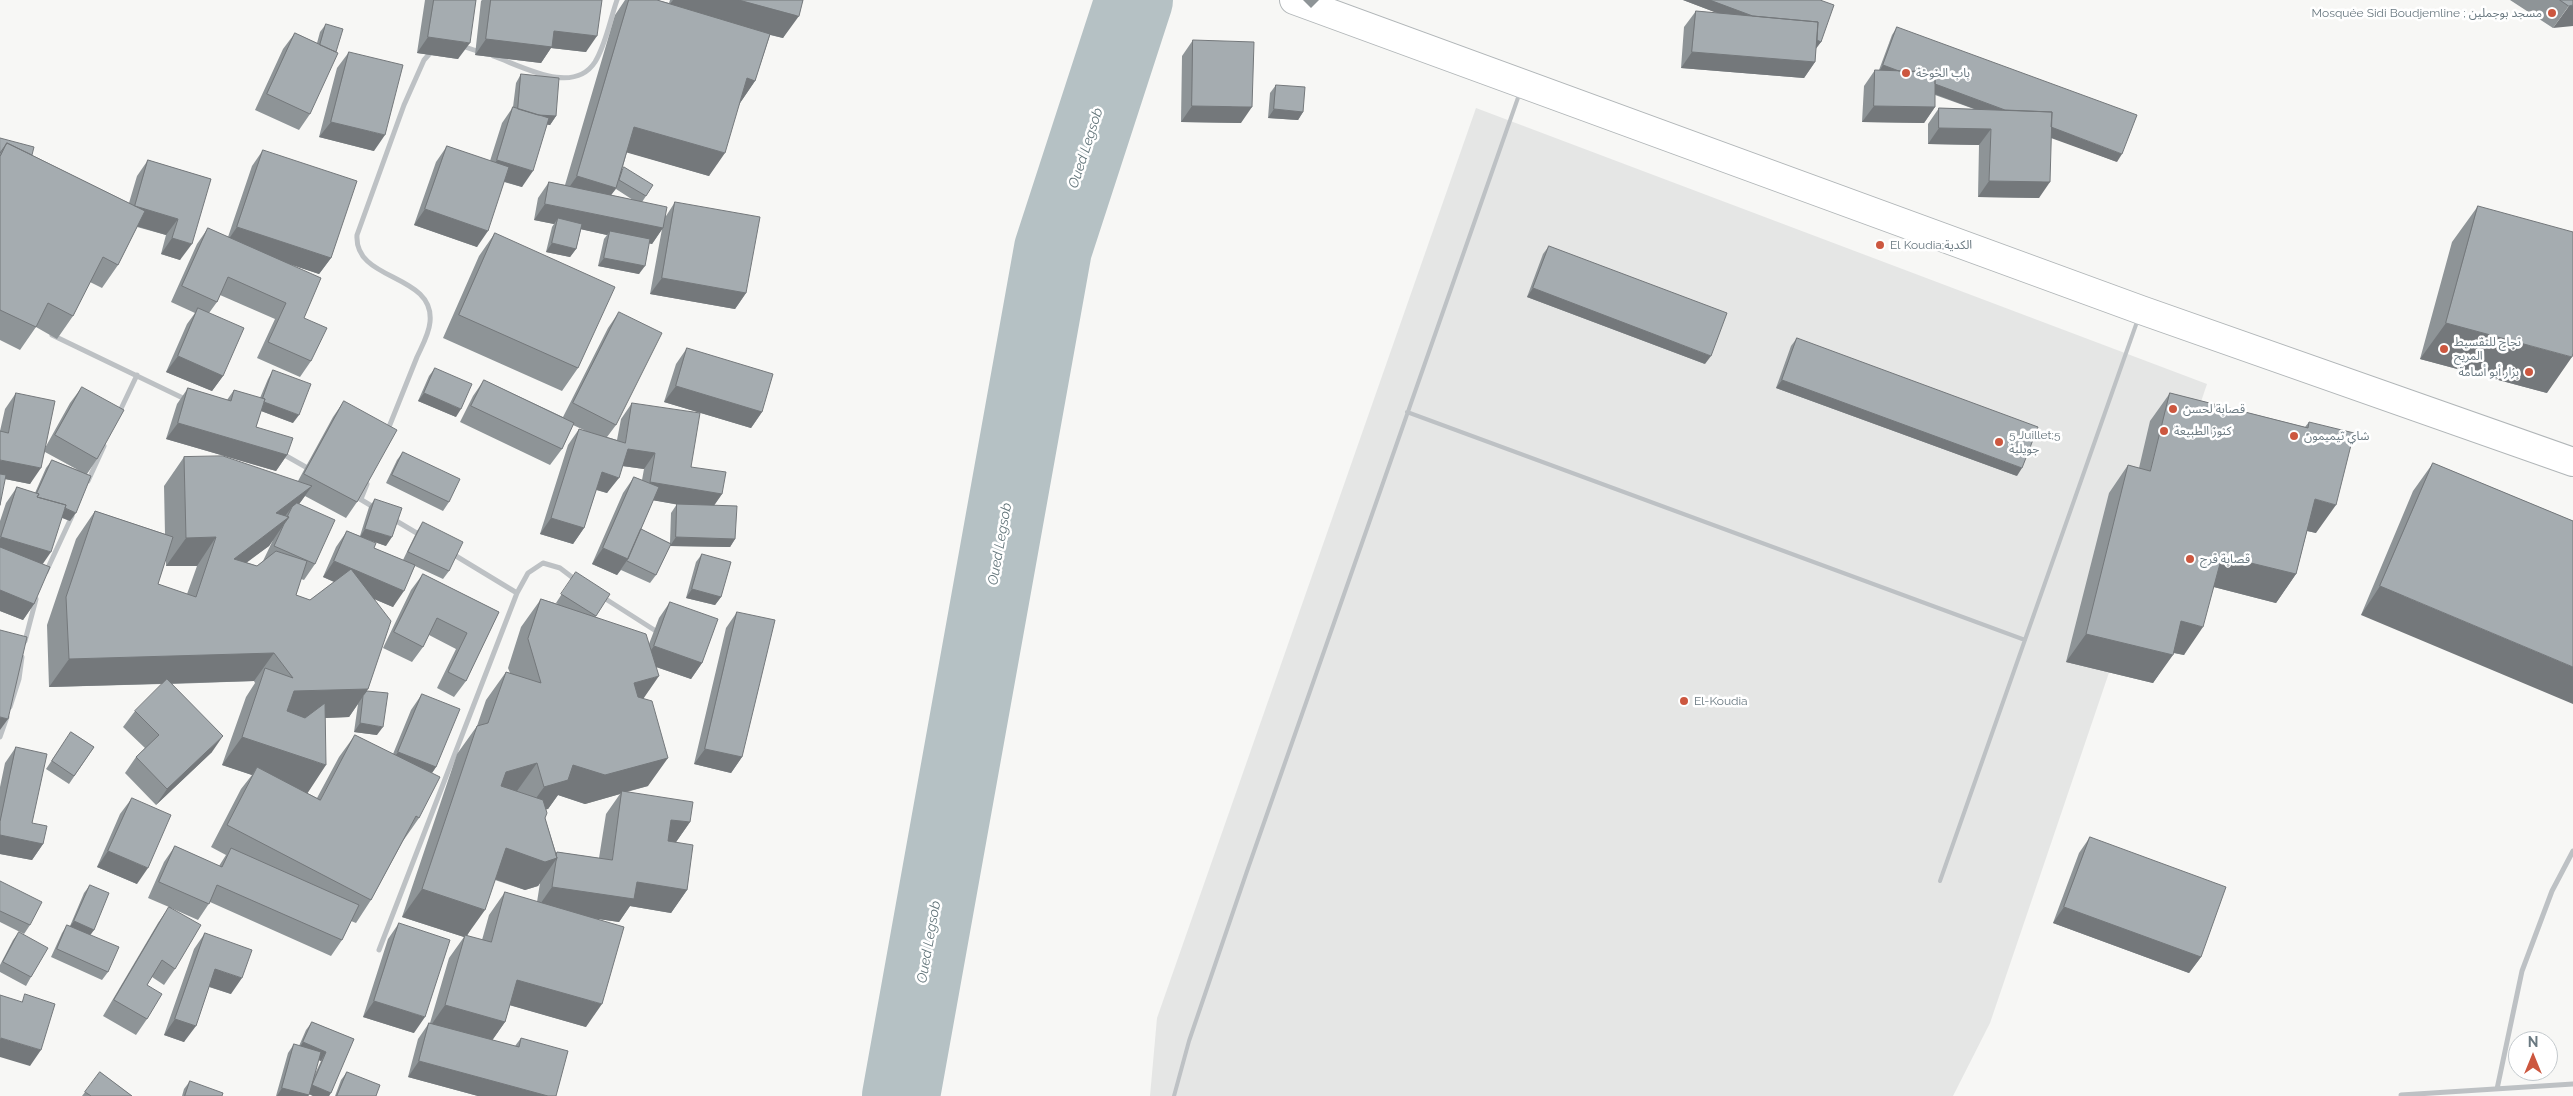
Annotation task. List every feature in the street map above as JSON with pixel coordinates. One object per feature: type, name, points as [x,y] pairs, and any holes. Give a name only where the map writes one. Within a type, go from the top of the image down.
[{"type":"main road","points":[[1304,3],[2141,310],[2573,462]]},
{"type":"street","points":[[458,46],[464,46],[554,78],[577,77],[588,70],[596,60],[617,0]]},
{"type":"street","points":[[386,437],[428,329],[429,306],[422,294],[371,264],[360,254],[357,249],[357,235],[404,105],[424,60],[428,54],[438,49]]},
{"type":"street","points":[[43,331],[195,404]]},
{"type":"street","points":[[117,419],[137,375]]},
{"type":"street","points":[[84,488],[109,436]]},
{"type":"street","points":[[278,452],[319,475]]},
{"type":"street","points":[[361,499],[368,481]]},
{"type":"street","points":[[352,494],[377,509]]},
{"type":"street","points":[[44,575],[76,506]]},
{"type":"street","points":[[385,514],[426,538]]},
{"type":"street","points":[[443,548],[517,593]]},
{"type":"street","points":[[379,950],[517,593],[528,573],[544,563],[560,568],[586,587]]},
{"type":"street","points":[[594,592],[666,638]]},
{"type":"street","points":[[24,644],[38,593]]},
{"type":"street","points":[[0,738],[19,679],[23,653]]},
{"type":"street","points":[[2497,1089],[2522,971],[2552,891],[2573,851]]},
{"type":"street","points":[[2401,1095],[2573,1084]]},
{"type":"lane","points":[[1174,1096],[1189,1040],[1236,902],[1523,83]]},
{"type":"lane","points":[[1940,881],[2141,310]]},
{"type":"lane","points":[[1408,412],[2025,640]]},
{"type":"shaded area","name":"El-Koudia","points":[[1476,108],[2207,384],[1990,1023],[1953,1096],[1150,1096],[1157,1018]]},
{"type":"building","points":[[434,0],[476,0],[470,43],[428,37]]},
{"type":"building","points":[[491,0],[602,0],[597,36],[554,31],[552,47],[486,39]]},
{"type":"building","points":[[629,0],[657,0],[770,34],[755,81],[747,78],[725,153],[634,127],[616,188],[577,176]]},
{"type":"building","points":[[739,0],[803,0],[799,16]]},
{"type":"building","points":[[1710,0],[1820,0],[1834,5],[1821,42],[1817,40],[1818,22],[1753,16]]},
{"type":"building","points":[[2560,0],[2573,0],[2573,5],[2569,6]]},
{"type":"building","points":[[1696,11],[1818,22],[1815,62],[1692,52]]},
{"type":"building","points":[[326,24],[343,29],[336,52],[320,45]]},
{"type":"building","points":[[1897,27],[2137,115],[2122,154],[2051,127],[2052,112],[2005,110],[1935,84],[1935,72],[1899,71],[1883,65]]},
{"type":"building","points":[[295,33],[338,53],[310,114],[267,94]]},
{"type":"building","points":[[1193,40],[1254,42],[1252,107],[1192,106]]},
{"type":"building","points":[[349,52],[403,65],[385,135],[331,122]]},
{"type":"building","points":[[1875,70],[1935,72],[1935,107],[1874,106]]},
{"type":"building","points":[[521,74],[559,78],[556,116],[538,115],[518,109]]},
{"type":"building","points":[[1276,85],[1305,87],[1303,112],[1274,109]]},
{"type":"building","points":[[513,107],[549,118],[533,171],[497,160]]},
{"type":"building","points":[[1939,108],[2052,112],[2050,182],[1989,181],[1991,129],[1939,128]]},
{"type":"building","points":[[0,138],[34,147],[32,155],[7,143],[0,153]]},
{"type":"building","points":[[7,143],[145,211],[118,265],[103,257],[73,316],[48,303],[36,327],[0,310],[0,157]]},
{"type":"building","points":[[447,146],[509,167],[488,231],[425,209]]},
{"type":"building","points":[[263,150],[357,181],[331,258],[237,227]]},
{"type":"building","points":[[148,160],[211,179],[192,244],[172,238],[178,219],[135,206]]},
{"type":"building","points":[[624,167],[653,185],[646,196],[619,180]]},
{"type":"building","points":[[549,182],[667,207],[663,228],[545,204]]},
{"type":"building","points":[[675,202],[760,217],[746,293],[662,278]]},
{"type":"building","points":[[2478,206],[2573,232],[2572,357],[2446,323]]},
{"type":"building","points":[[558,218],[582,224],[576,249],[552,243]]},
{"type":"building","points":[[208,228],[321,278],[304,318],[327,328],[311,361],[268,342],[286,303],[228,277],[217,302],[182,286]]},
{"type":"building","points":[[610,231],[650,239],[645,266],[604,258]]},
{"type":"building","points":[[495,233],[615,287],[578,368],[459,315]]},
{"type":"building","points":[[1549,246],[1727,313],[1711,356],[1533,288]]},
{"type":"building","points":[[198,308],[244,328],[223,376],[178,356]]},
{"type":"building","points":[[619,312],[662,333],[616,425],[573,403]]},
{"type":"building","points":[[1797,338],[2038,427],[2022,468],[1782,380]]},
{"type":"building","points":[[687,348],[773,374],[762,412],[676,386]]},
{"type":"building","points":[[435,368],[472,384],[461,409],[424,393]]},
{"type":"building","points":[[273,370],[311,384],[299,415],[264,402],[265,399],[263,398]]},
{"type":"building","points":[[484,380],[574,423],[562,449],[471,406]]},
{"type":"building","points":[[82,387],[124,410],[97,459],[55,435]]},
{"type":"building","points":[[188,388],[231,401],[234,390],[265,399],[256,427],[293,438],[287,455],[178,423]]},
{"type":"building","points":[[16,393],[55,401],[41,468],[0,460],[0,431],[8,433]]},
{"type":"building","name":"قصابة فرح","points":[[2170,393],[2308,428],[2309,422],[2354,433],[2336,505],[2315,499],[2296,574],[2222,556],[2203,627],[2181,621],[2173,655],[2086,634],[2128,465],[2150,471]]},
{"type":"building","points":[[344,401],[397,430],[357,502],[304,474]]},
{"type":"building","points":[[632,403],[700,413],[691,467],[726,472],[722,494],[650,482],[655,453],[628,449],[619,478],[602,472],[584,528],[551,518],[579,429],[625,443]]},
{"type":"building","points":[[403,452],[460,479],[449,502],[392,475]]},
{"type":"building","points":[[223,456],[312,486],[276,513],[289,517],[234,559],[257,566],[276,551],[307,561],[296,595],[310,600],[351,569],[391,621],[368,689],[294,691],[287,711],[305,718],[325,703],[326,765],[242,737],[265,668],[293,678],[274,653],[69,659],[66,597],[95,511],[173,537],[158,584],[196,597],[216,537],[186,538],[184,457]]},
{"type":"building","points":[[52,460],[91,476],[76,513],[65,508],[66,505],[37,497],[39,494],[37,493]]},
{"type":"building","points":[[2433,463],[2573,521],[2573,667],[2380,586]]},
{"type":"building","points":[[0,474],[6,475],[0,505]]},
{"type":"building","points":[[634,477],[659,487],[628,559],[603,548]]},
{"type":"building","points":[[17,487],[39,494],[37,497],[66,505],[51,552],[1,537]]},
{"type":"building","points":[[375,499],[402,508],[392,537],[365,529]]},
{"type":"building","points":[[297,503],[335,520],[315,564],[274,546],[292,507]]},
{"type":"building","points":[[677,504],[737,506],[735,539],[676,537]]},
{"type":"building","points":[[423,522],[463,542],[449,571],[408,552]]},
{"type":"building","points":[[641,529],[671,544],[656,575],[627,561]]},
{"type":"building","points":[[347,531],[376,543],[374,548],[415,565],[404,591],[334,561]]},
{"type":"building","points":[[0,547],[50,567],[34,604],[0,590]]},
{"type":"building","points":[[702,554],[731,562],[721,597],[692,589]]},
{"type":"building","points":[[576,572],[610,594],[596,616],[561,594]]},
{"type":"building","points":[[423,574],[499,612],[466,681],[448,672],[467,633],[437,618],[423,647],[394,632]]},
{"type":"building","points":[[541,599],[646,634],[659,676],[634,683],[638,697],[652,701],[668,758],[605,775],[573,765],[568,780],[544,787],[537,763],[506,772],[501,786],[543,800],[547,813],[545,818],[557,858],[545,862],[506,848],[485,910],[422,889],[477,726],[488,723],[506,672],[541,683],[528,639]]},
{"type":"building","points":[[670,602],[718,619],[702,663],[654,646]]},
{"type":"building","points":[[737,612],[775,620],[742,757],[705,749]]},
{"type":"building","points":[[0,630],[27,637],[8,719],[0,717]]},
{"type":"building","points":[[167,679],[223,736],[167,789],[136,757],[159,735],[135,711]]},
{"type":"building","points":[[367,691],[388,693],[383,727],[360,723],[363,696]]},
{"type":"building","points":[[422,694],[460,709],[436,767],[398,752]]},
{"type":"building","points":[[71,732],[94,747],[74,776],[52,761]]},
{"type":"building","points":[[355,735],[440,777],[419,818],[416,816],[371,900],[227,825],[257,767],[320,800]]},
{"type":"building","points":[[16,747],[47,754],[32,823],[47,826],[43,844],[0,835],[0,822]]},
{"type":"building","points":[[622,791],[693,802],[690,822],[671,820],[668,841],[693,845],[687,890],[637,882],[634,899],[552,887],[557,852],[612,860]]},
{"type":"building","points":[[132,798],[171,815],[148,868],[108,851]]},
{"type":"building","points":[[2090,837],[2226,887],[2201,957],[2064,907]]},
{"type":"building","points":[[175,846],[222,867],[231,848],[359,905],[342,940],[217,885],[209,904],[159,882]]},
{"type":"building","points":[[0,881],[42,902],[30,925],[0,911]]},
{"type":"building","points":[[90,885],[109,893],[94,930],[74,921]]},
{"type":"building","points":[[505,892],[624,927],[602,1004],[517,980],[505,1022],[445,1005],[465,935],[491,942]]},
{"type":"building","points":[[169,907],[201,925],[175,969],[162,960],[147,985],[162,994],[147,1019],[114,1000]]},
{"type":"building","points":[[399,923],[450,940],[425,1017],[374,1001]]},
{"type":"building","points":[[67,925],[119,947],[108,972],[57,949]]},
{"type":"building","points":[[19,932],[48,948],[31,977],[3,962]]},
{"type":"building","points":[[205,933],[252,950],[242,978],[215,969],[196,1026],[175,1019]]},
{"type":"building","points":[[25,994],[55,1004],[41,1050],[1,1038],[0,1043],[0,995],[22,1002]]},
{"type":"building","points":[[312,1022],[354,1039],[331,1093],[312,1085],[326,1052],[303,1042]]},
{"type":"building","points":[[429,1023],[519,1047],[521,1038],[568,1051],[556,1096],[548,1096],[419,1061]]},
{"type":"building","points":[[294,1044],[321,1052],[309,1095],[282,1088]]},
{"type":"building","points":[[100,1072],[132,1096],[91,1096],[85,1092]]},
{"type":"building","points":[[347,1072],[380,1085],[376,1096],[337,1096]]},
{"type":"building","points":[[190,1081],[223,1093],[222,1096],[185,1096]]},
{"type":"waterway","name":"Oued Legsob","points":[[901,1096],[1053,249],[1134,0]]},
{"type":"place","name":"Mosquée Sidi Boudjemline ; مسجد بوجملين","points":[[2552,13]]},
{"type":"place","name":"باب الخوخة","points":[[1906,73]]},
{"type":"place","name":"El Koudia;الكدية","points":[[1880,245]]},
{"type":"place","name":"نجاح للتقسيط المريح","points":[[2444,349]]},
{"type":"place","name":"بزار أبو أسامة","points":[[2529,372]]},
{"type":"place","name":"قصابة لحسن","points":[[2173,409]]},
{"type":"place","name":"كنوز الطبيعة","points":[[2164,431]]},
{"type":"place","name":"شاي تيميمون","points":[[2294,436]]},
{"type":"place","name":"5 Juillet;5 جويلية","points":[[1999,442]]},
{"type":"place","name":"قصابة فرح","points":[[2190,559]]},
{"type":"place","name":"El-Koudia","points":[[1684,701]]}]
